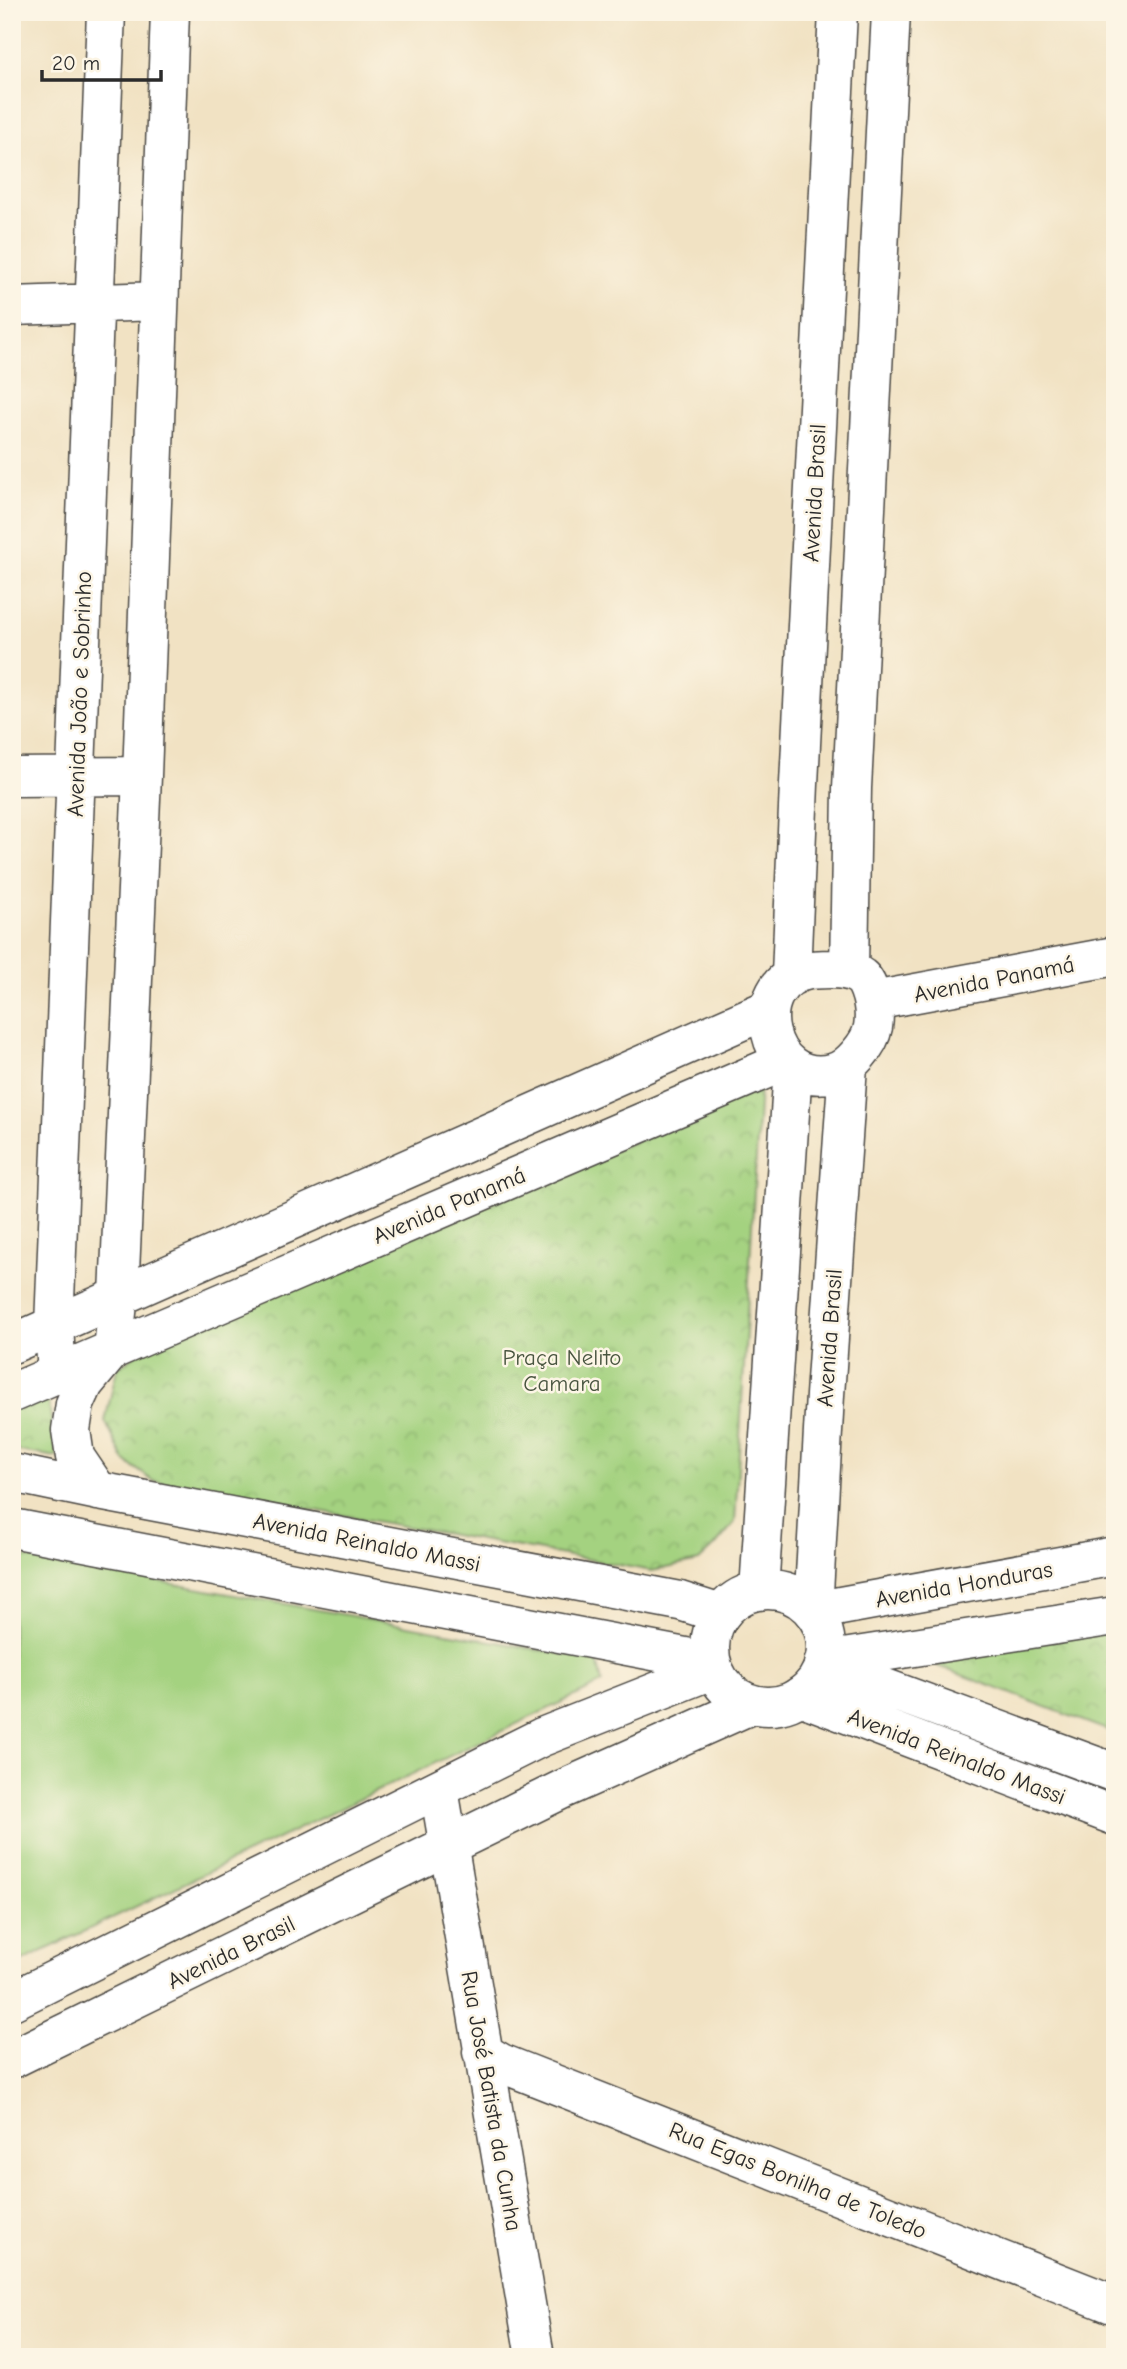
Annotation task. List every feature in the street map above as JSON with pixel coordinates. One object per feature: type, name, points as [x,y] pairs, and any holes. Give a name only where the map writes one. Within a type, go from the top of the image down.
[{"type":"street","name":"Avenida João e Sobrinho","points":[[57,1375],[54,1326],[106,12]]},
{"type":"street","points":[[98,1491],[75,1457],[71,1430],[75,1404],[84,1384],[113,1349],[120,1295],[170,12]]},
{"type":"street","name":"Avenida Brasil","points":[[791,975],[838,12]]},
{"type":"street","points":[[849,970],[852,788],[891,12]]},
{"type":"street","points":[[12,306],[159,301]]},
{"type":"street","points":[[818,403],[871,408]]},
{"type":"street","points":[[807,623],[860,627]]},
{"type":"street","points":[[12,777],[142,776]]},
{"type":"street","points":[[799,784],[852,788]]},
{"type":"street","name":"Avenida Panamá","points":[[873,1001],[1115,956]]},
{"type":"street","points":[[808,970],[849,970],[863,978],[873,1001],[873,1029],[848,1066],[834,1073],[806,1073],[789,1064],[776,1049],[771,1036],[768,1009],[778,988],[791,975],[808,970]]},
{"type":"street","points":[[12,1345],[768,1009]]},
{"type":"street","points":[[759,1591],[789,1064]]},
{"type":"street","name":"Avenida Panamá","points":[[12,1393],[789,1064]]},
{"type":"street","name":"Avenida Brasil","points":[[813,1611],[848,1066]]},
{"type":"street","points":[[771,1394],[825,1395]]},
{"type":"street","name":"Avenida Reinaldo Massi","points":[[12,1473],[680,1601],[720,1614]]},
{"type":"street","points":[[12,1528],[713,1666]]},
{"type":"street","name":"Avenida Honduras","points":[[813,1611],[1115,1556]]},
{"type":"street","points":[[759,1591],[779,1591],[798,1599],[813,1611],[822,1627],[826,1644],[824,1663],[814,1682],[800,1696],[786,1703],[769,1706],[753,1704],[729,1691],[713,1666],[710,1646],[720,1614],[731,1603],[744,1595],[759,1591]]},
{"type":"street","points":[[824,1663],[1115,1616]]},
{"type":"street","name":"Avenida Reinaldo Massi","points":[[824,1663],[1115,1773]]},
{"type":"street","points":[[12,2001],[542,1737],[713,1666]]},
{"type":"street","name":"Avenida Reinaldo Massi","points":[[800,1696],[1115,1816]]},
{"type":"street","name":"Avenida Brasil","points":[[12,2059],[563,1789],[753,1704]]},
{"type":"street","points":[[542,1737],[563,1789]]},
{"type":"street","points":[[439,1789],[449,1844]]},
{"type":"street","name":"Rua José Batista da Cunha","points":[[449,1844],[482,2052],[536,2357]]},
{"type":"street","name":"Rua Egas Bonilha de Toledo","points":[[482,2052],[501,2063],[1115,2305]]},
{"type":"green space","name":"Praça Nelito Camara","points":[[760,1088],[735,1522],[699,1561],[652,1571],[153,1481],[124,1460],[105,1421],[117,1369],[138,1353]]},
{"type":"green space","points":[[47,1392],[57,1457],[12,1450],[12,1406]]},
{"type":"green space","points":[[12,1555],[597,1660],[602,1683],[12,1966]]},
{"type":"green space","points":[[1115,1630],[1115,1733],[919,1659]]}]
